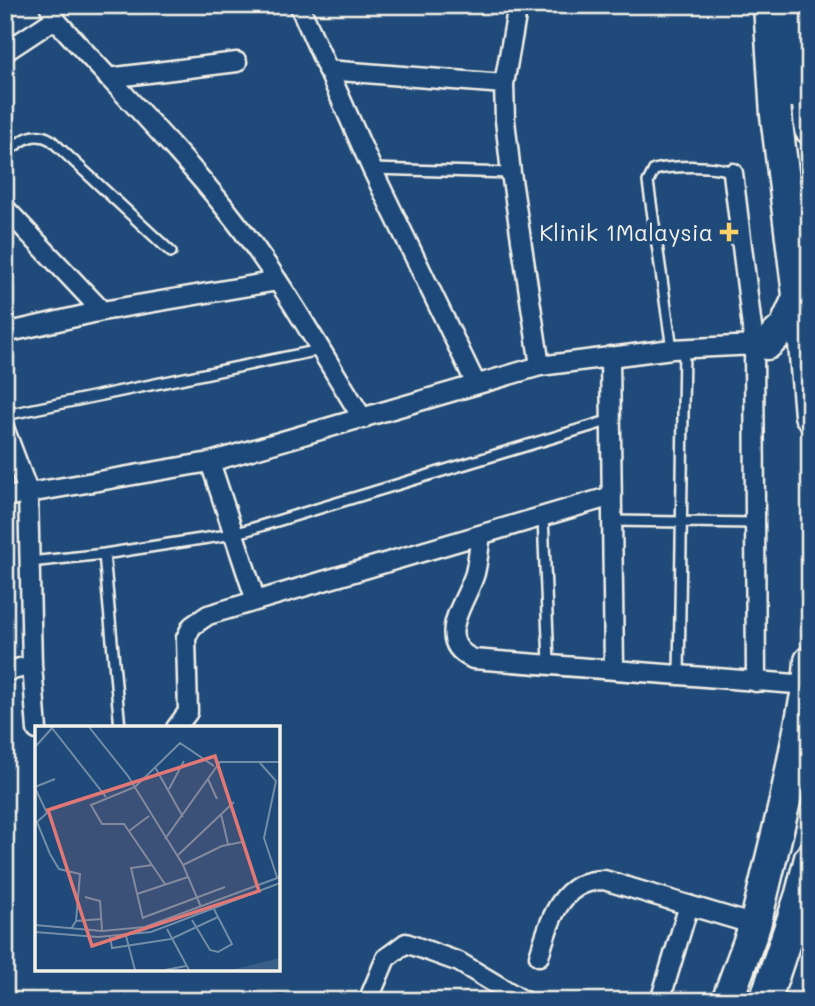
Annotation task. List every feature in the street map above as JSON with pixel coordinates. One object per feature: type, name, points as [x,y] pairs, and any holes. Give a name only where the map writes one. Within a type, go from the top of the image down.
[{"type":"highway","points":[[769,5],[776,115],[798,299],[808,344],[810,415]]},
{"type":"highway","points":[[795,5],[792,23],[792,89],[810,253]]},
{"type":"highway","points":[[804,5],[809,124]]},
{"type":"highway","points":[[760,344],[785,327],[798,299]]},
{"type":"highway","points":[[727,1001],[755,925],[785,801],[809,673]]},
{"type":"highway","points":[[765,1001],[805,894],[810,858]]},
{"type":"street","points":[[299,5],[372,169],[476,384]]},
{"type":"street","points":[[518,5],[504,84],[510,173],[540,366]]},
{"type":"street","points":[[5,51],[52,12],[107,78],[176,151],[230,214],[278,281],[363,419]]},
{"type":"street","points":[[107,78],[237,62]]},
{"type":"street","points":[[327,70],[504,84]]},
{"type":"street","points":[[733,173],[760,344],[755,523],[756,681]]},
{"type":"street","points":[[5,208],[102,311]]},
{"type":"street","points":[[5,333],[102,311],[278,281]]},
{"type":"street","points":[[5,497],[210,462],[540,366],[678,348],[808,344]]},
{"type":"street","points":[[610,356],[614,669]]},
{"type":"street","points":[[5,430],[29,491],[32,665],[37,726]]},
{"type":"street","points":[[210,462],[256,601]]},
{"type":"street","points":[[178,726],[188,712],[186,638],[192,626],[208,615],[612,496]]},
{"type":"street","points":[[481,535],[475,573],[453,627],[455,643],[461,653],[473,659],[756,681],[809,673]]},
{"type":"street","points":[[5,672],[32,665]]},
{"type":"street","points":[[539,956],[551,917],[569,890],[588,880],[604,880],[755,925]]},
{"type":"street","points":[[660,1001],[689,905]]},
{"type":"street","points":[[368,1001],[386,958],[406,943],[459,962],[524,1001]]},
{"type":"lane","points":[[5,153],[35,135],[51,139],[171,252]]},
{"type":"lane","points":[[679,674],[681,522],[678,348],[648,182],[654,170],[665,167],[718,168],[733,173]]},
{"type":"lane","points":[[372,169],[510,173]]},
{"type":"lane","points":[[5,415],[320,350]]},
{"type":"lane","points":[[30,562],[104,554],[234,534],[611,420]]},
{"type":"lane","points":[[543,516],[549,663]]},
{"type":"lane","points":[[612,522],[755,523]]},
{"type":"lane","points":[[104,554],[120,726]]},
{"type":"place","name":"Klinik 1Malaysia","points":[[729,232]]}]
